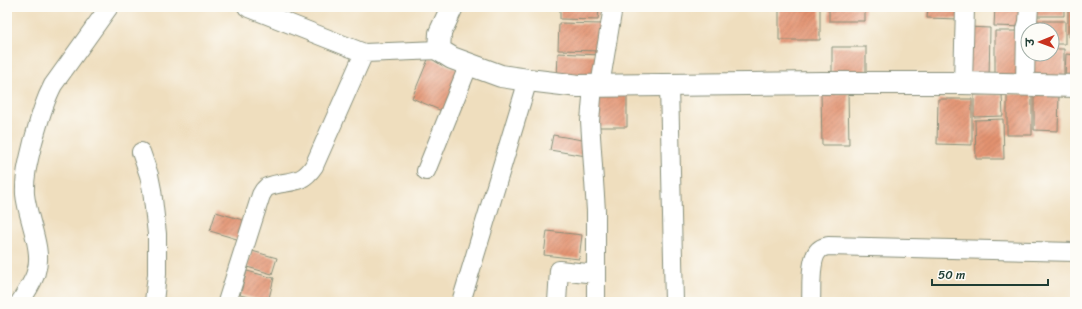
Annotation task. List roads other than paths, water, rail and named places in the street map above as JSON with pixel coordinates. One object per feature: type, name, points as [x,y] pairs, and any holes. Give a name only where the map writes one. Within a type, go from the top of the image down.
[{"type":"street","points":[[20,302],[36,273],[38,264],[36,242],[25,193],[27,166],[42,110],[53,85],[109,7]]},
{"type":"street","points":[[248,7],[364,53],[439,50],[452,58],[500,76],[579,86],[823,83],[963,83],[1075,86]]},
{"type":"street","points":[[596,302],[596,211],[590,121],[613,7]]},
{"type":"street","points":[[963,83],[965,7]]},
{"type":"street","points":[[1025,85],[1026,29],[1029,7]]},
{"type":"street","points":[[439,50],[440,34],[447,9]]},
{"type":"street","points":[[227,302],[261,195],[267,187],[300,180],[310,173],[364,53]]},
{"type":"street","points":[[426,171],[469,64]]},
{"type":"street","points":[[461,302],[528,80]]},
{"type":"street","points":[[669,85],[674,302]]},
{"type":"street","points":[[141,152],[149,175],[152,190],[156,234],[157,274],[154,302]]},
{"type":"street","points":[[812,302],[814,258],[818,250],[828,246],[1075,252]]},
{"type":"street","points":[[557,302],[559,270],[596,274]]}]
